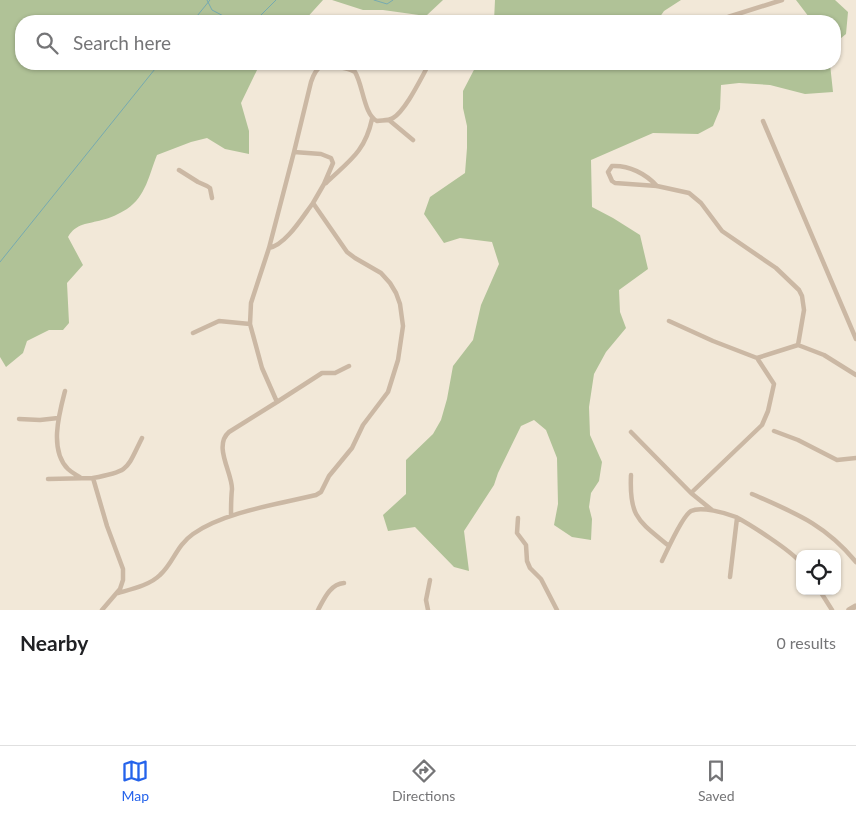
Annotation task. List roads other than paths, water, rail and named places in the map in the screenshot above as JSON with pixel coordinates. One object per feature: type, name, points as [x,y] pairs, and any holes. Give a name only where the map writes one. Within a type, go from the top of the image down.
[{"type":"street","points":[[734,15],[782,0]]},
{"type":"street","points":[[277,402],[262,368],[250,324],[250,303],[269,248],[316,70]]},
{"type":"street","points":[[353,70],[358,76],[369,115],[377,121],[389,120],[398,114],[426,70]]},
{"type":"street","points":[[324,184],[347,164],[363,145],[369,134],[372,119]]},
{"type":"street","points":[[389,120],[413,140]]},
{"type":"street","points":[[763,121],[856,339]]},
{"type":"street","points":[[269,248],[278,244],[293,230],[313,203],[333,163],[330,158],[321,154],[294,152]]},
{"type":"street","points":[[657,186],[645,175],[621,166],[612,166],[608,172],[612,181],[616,183],[657,186],[689,194],[701,203],[722,231],[776,268],[799,290],[802,296],[804,310],[798,345]]},
{"type":"street","points":[[178,170],[210,188],[212,198]]},
{"type":"street","points":[[118,593],[154,580],[167,567],[187,538],[211,524],[231,516],[322,492],[329,476],[352,448],[363,425],[388,392],[398,360],[403,326],[400,304],[396,293],[381,273],[347,252],[313,203]]},
{"type":"street","points":[[193,333],[219,320],[250,324]]},
{"type":"street","points":[[669,321],[757,358],[774,384],[768,411],[762,425],[691,493]]},
{"type":"street","points":[[757,358],[798,345],[824,355],[856,375]]},
{"type":"street","points":[[231,516],[230,496],[232,487],[223,448],[225,436],[322,373],[334,372],[349,366]]},
{"type":"street","points":[[65,391],[58,418],[59,454],[69,470],[81,478]]},
{"type":"street","points":[[19,419],[40,420],[58,418]]},
{"type":"street","points":[[774,431],[798,440],[837,460],[843,461],[856,458]]},
{"type":"street","points":[[631,432],[691,493],[712,510]]},
{"type":"street","points":[[48,479],[93,478],[120,472],[130,462],[142,438]]},
{"type":"street","points":[[631,475],[633,508],[637,518],[669,546]]},
{"type":"street","points":[[93,478],[107,526],[124,569],[123,580],[118,593],[102,610]]},
{"type":"street","points":[[752,494],[793,512],[824,529],[841,544],[856,562]]},
{"type":"street","points":[[662,561],[689,512],[693,510],[712,510],[737,518],[796,558]]},
{"type":"street","points":[[518,518],[517,533],[526,545],[527,561],[530,568],[541,579],[557,610]]},
{"type":"street","points":[[730,576],[737,518]]},
{"type":"street","points":[[428,610],[426,600],[430,580]]},
{"type":"street","points":[[318,610],[334,586],[344,583]]},
{"type":"street","points":[[823,595],[832,610]]},
{"type":"street","points":[[849,610],[856,606]]},
{"type":"waterway","points":[[207,0],[212,10],[222,15]]},
{"type":"waterway","points":[[198,15],[210,0]]},
{"type":"waterway","points":[[261,15],[276,0]]},
{"type":"waterway","points":[[374,0],[387,4],[393,0]]},
{"type":"waterway","points":[[0,262],[154,70]]}]
